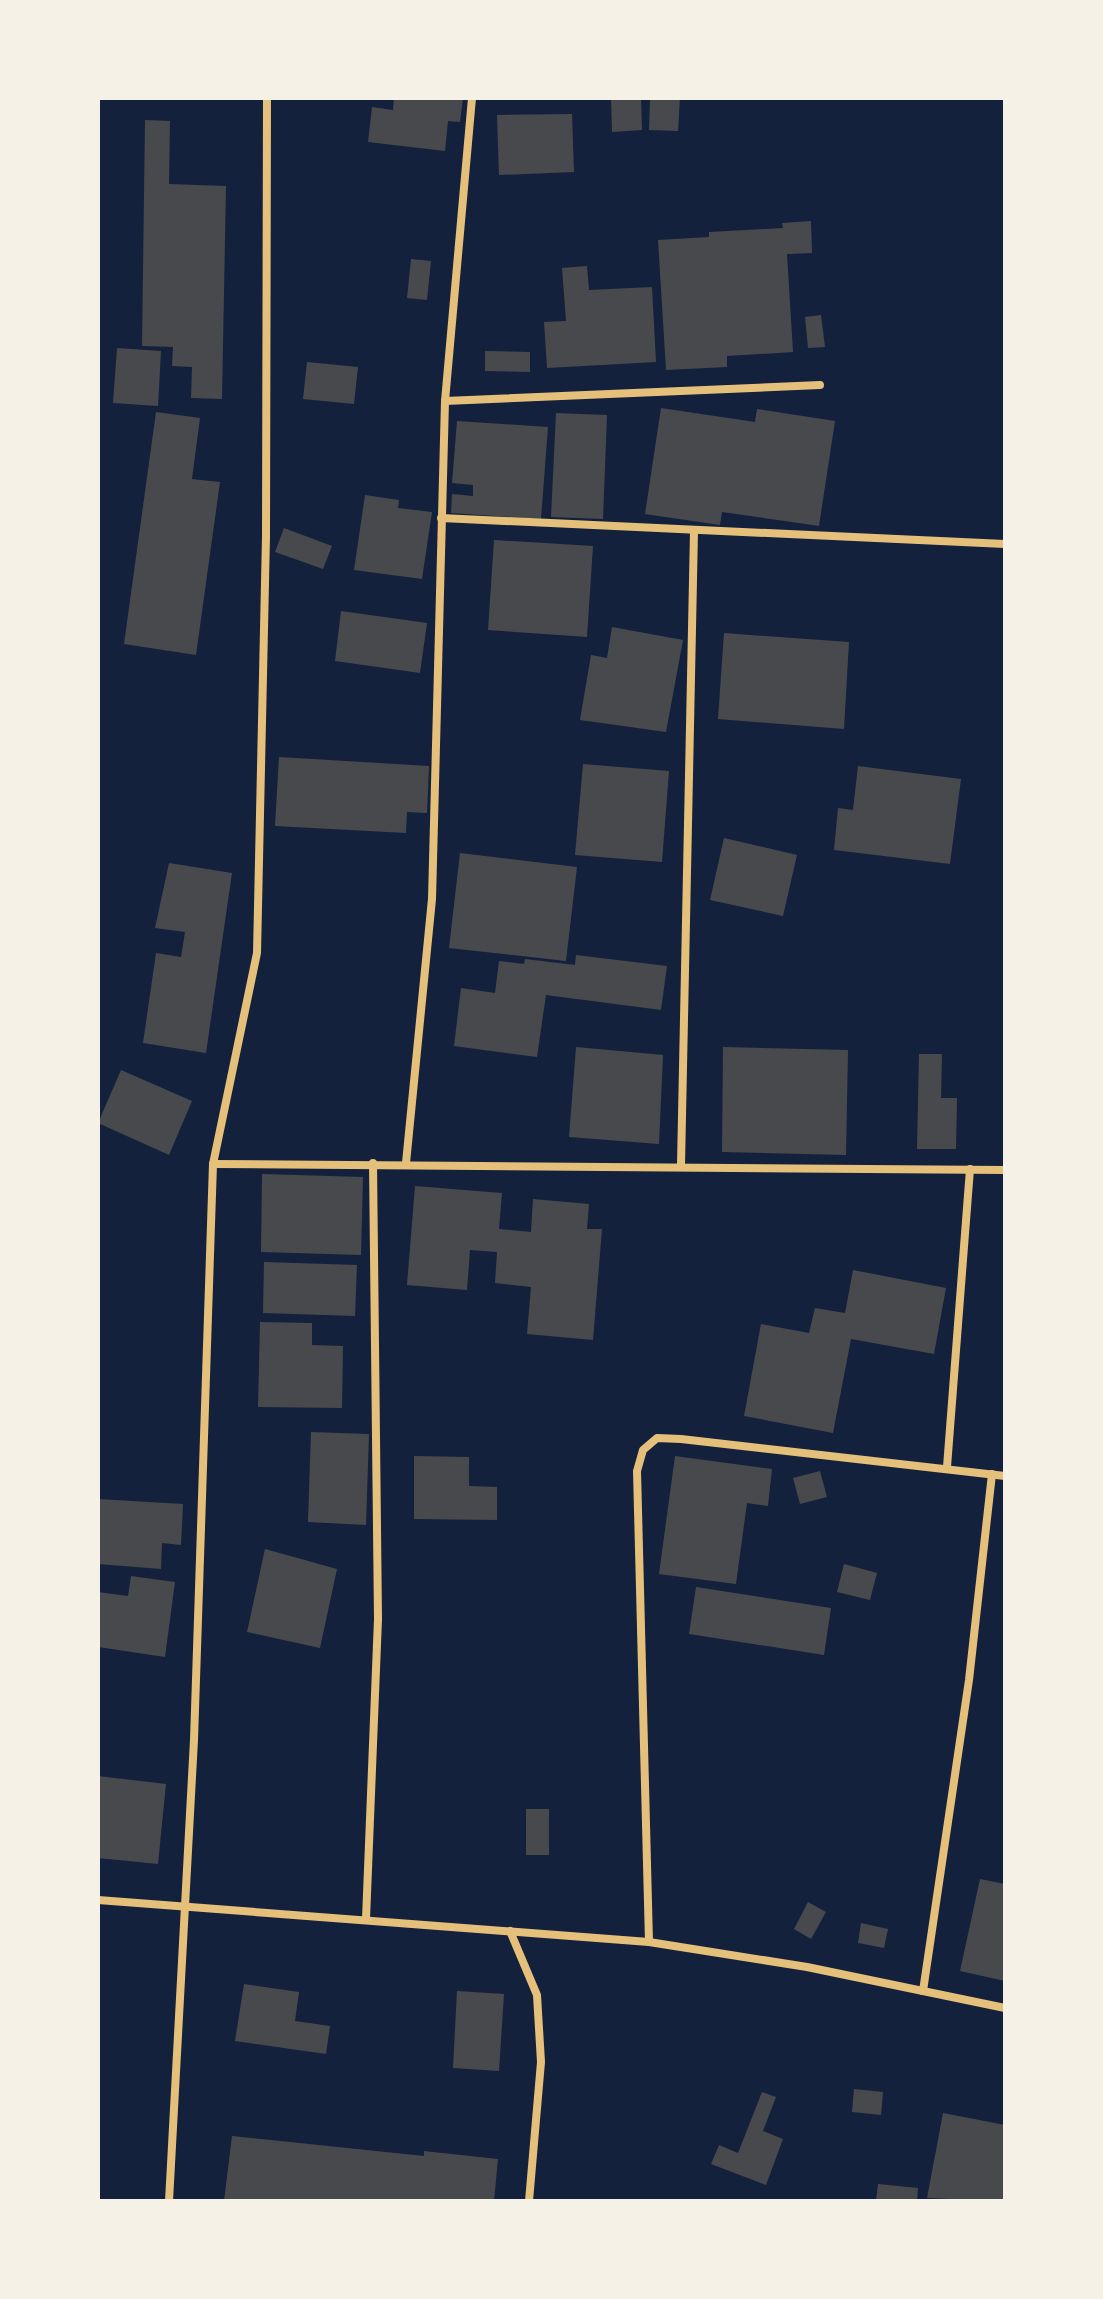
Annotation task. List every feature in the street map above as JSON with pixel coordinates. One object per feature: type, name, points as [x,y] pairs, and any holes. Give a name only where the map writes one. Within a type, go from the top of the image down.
[{"type":"street","points":[[169,2201],[194,1740],[213,1164],[257,953],[266,536],[267,98]]},
{"type":"street","points":[[406,1163],[432,899],[445,401],[472,98]]},
{"type":"street","points":[[445,401],[820,385]]},
{"type":"street","points":[[441,518],[1005,544]]},
{"type":"street","points":[[681,1165],[694,531]]},
{"type":"street","points":[[366,1919],[378,1619],[373,1163]]},
{"type":"street","points":[[213,1164],[681,1165],[1005,1170]]},
{"type":"street","points":[[947,1467],[970,1169]]},
{"type":"street","points":[[649,1942],[637,1471],[643,1450],[657,1438],[681,1439],[1005,1476]]},
{"type":"street","points":[[923,1991],[969,1680],[992,1474]]},
{"type":"street","points":[[98,1900],[649,1942],[807,1967],[1005,2008]]},
{"type":"street","points":[[510,1931],[537,1995],[538,2008],[541,2062],[529,2201]]},
{"type":"building","points":[[394,98],[463,98],[460,122],[448,121],[445,151],[368,142],[372,107],[393,110]]},
{"type":"building","points":[[611,98],[641,98],[642,130],[612,132]]},
{"type":"building","points":[[650,98],[680,98],[678,131],[649,130]]},
{"type":"building","points":[[572,114],[574,172],[499,175],[497,115]]},
{"type":"building","points":[[145,120],[170,121],[169,184],[226,186],[222,399],[191,398],[192,367],[172,366],[173,347],[142,346]]},
{"type":"building","points":[[811,221],[812,253],[787,254],[793,352],[727,356],[727,367],[666,370],[658,240],[709,237],[709,232],[783,228],[782,223]]},
{"type":"building","points":[[411,259],[431,261],[427,300],[407,298]]},
{"type":"building","points":[[587,266],[589,290],[652,287],[656,362],[547,368],[544,322],[566,321],[562,268]]},
{"type":"building","points":[[821,315],[825,347],[808,348],[805,317]]},
{"type":"building","points":[[117,348],[161,351],[158,406],[113,403]]},
{"type":"building","points":[[485,351],[530,352],[530,372],[485,371]]},
{"type":"building","points":[[307,362],[358,367],[354,404],[303,399]]},
{"type":"building","points":[[661,408],[755,422],[757,409],[835,421],[819,526],[722,512],[720,525],[645,514]]},
{"type":"building","points":[[156,412],[200,418],[192,479],[220,482],[196,655],[124,644]]},
{"type":"building","points":[[556,413],[607,415],[603,519],[551,517]]},
{"type":"building","points":[[457,421],[548,427],[541,519],[451,513],[452,494],[473,496],[473,485],[452,483]]},
{"type":"building","points":[[365,495],[399,500],[398,508],[432,512],[422,579],[354,570]]},
{"type":"building","points":[[284,528],[332,546],[323,569],[275,552]]},
{"type":"building","points":[[494,540],[593,546],[587,637],[488,630]]},
{"type":"building","points":[[341,611],[427,623],[420,673],[335,661]]},
{"type":"building","points":[[612,627],[683,640],[666,732],[580,720],[591,655],[607,658]]},
{"type":"building","points":[[724,633],[849,642],[844,729],[718,719]]},
{"type":"building","points":[[279,757],[429,766],[427,813],[407,812],[406,833],[275,826]]},
{"type":"building","points":[[583,764],[669,771],[662,862],[575,855]]},
{"type":"building","points":[[858,766],[961,779],[950,864],[834,850],[838,808],[853,810]]},
{"type":"building","points":[[724,838],[797,855],[783,916],[710,900]]},
{"type":"building","points":[[460,853],[577,867],[566,961],[449,948]]},
{"type":"building","points":[[169,863],[232,873],[206,1053],[143,1043],[156,953],[181,957],[185,932],[155,928]]},
{"type":"building","points":[[576,955],[667,966],[661,1010],[546,995],[537,1057],[454,1046],[461,988],[495,993],[499,961],[524,964],[525,959],[575,965]]},
{"type":"building","points":[[576,1047],[663,1055],[659,1144],[569,1137]]},
{"type":"building","points":[[723,1047],[848,1050],[846,1155],[722,1152]]},
{"type":"building","points":[[919,1054],[942,1054],[941,1098],[957,1098],[956,1149],[917,1149]]},
{"type":"building","points":[[121,1070],[192,1101],[169,1155],[98,1123]]},
{"type":"building","points":[[262,1174],[363,1177],[361,1255],[261,1252]]},
{"type":"building","points":[[415,1186],[502,1193],[499,1229],[531,1232],[533,1199],[589,1204],[587,1229],[602,1229],[593,1340],[527,1334],[531,1287],[495,1283],[497,1252],[470,1250],[467,1290],[407,1285]]},
{"type":"building","points":[[264,1262],[357,1265],[355,1316],[263,1313]]},
{"type":"building","points":[[853,1270],[946,1288],[934,1354],[851,1339],[833,1433],[744,1416],[761,1324],[809,1333],[815,1308],[845,1313]]},
{"type":"building","points":[[260,1322],[312,1323],[312,1345],[343,1346],[342,1408],[258,1407]]},
{"type":"building","points":[[311,1432],[369,1434],[366,1525],[308,1522]]},
{"type":"building","points":[[414,1456],[469,1457],[469,1486],[497,1487],[497,1520],[414,1519]]},
{"type":"building","points":[[675,1456],[772,1469],[768,1506],[747,1503],[736,1584],[659,1574]]},
{"type":"building","points":[[820,1471],[827,1497],[800,1504],[793,1478]]},
{"type":"building","points":[[98,1499],[183,1504],[181,1545],[162,1543],[161,1569],[98,1564]]},
{"type":"building","points":[[265,1549],[337,1569],[320,1648],[247,1632]]},
{"type":"building","points":[[844,1564],[877,1573],[870,1600],[837,1592]]},
{"type":"building","points":[[131,1576],[175,1582],[165,1657],[98,1647],[98,1592],[128,1596]]},
{"type":"building","points":[[696,1587],[831,1608],[824,1655],[689,1634]]},
{"type":"building","points":[[98,1776],[166,1784],[158,1864],[98,1858]]},
{"type":"building","points":[[526,1809],[549,1809],[549,1855],[526,1855]]},
{"type":"building","points":[[980,1879],[1005,1884],[1005,1981],[960,1971]]},
{"type":"building","points":[[808,1902],[826,1912],[811,1939],[794,1929]]},
{"type":"building","points":[[861,1923],[888,1929],[884,1948],[858,1943]]},
{"type":"building","points":[[244,1984],[299,1992],[295,2021],[330,2026],[326,2054],[235,2041]]},
{"type":"building","points":[[457,1991],[504,1994],[499,2071],[453,2068]]},
{"type":"building","points":[[854,2089],[883,2092],[881,2115],[852,2112]]},
{"type":"building","points":[[762,2092],[776,2097],[763,2131],[783,2139],[766,2185],[711,2164],[719,2145],[738,2153]]},
{"type":"building","points":[[943,2113],[1005,2125],[1005,2201],[927,2198]]},
{"type":"building","points":[[232,2136],[424,2156],[424,2151],[498,2159],[494,2201],[224,2201]]},
{"type":"building","points":[[878,2184],[918,2188],[917,2201],[876,2201]]}]
